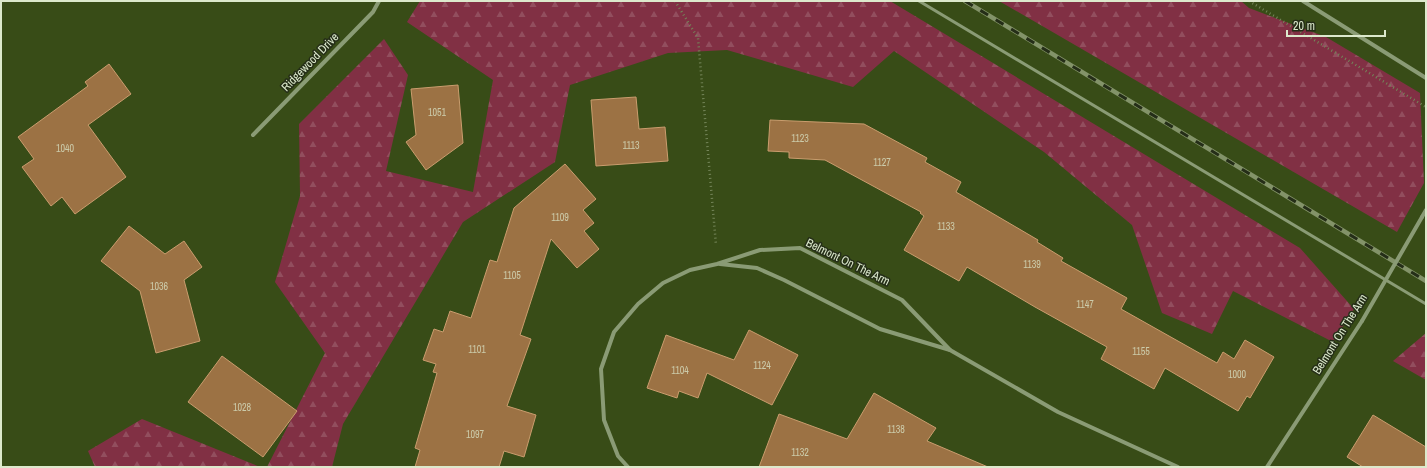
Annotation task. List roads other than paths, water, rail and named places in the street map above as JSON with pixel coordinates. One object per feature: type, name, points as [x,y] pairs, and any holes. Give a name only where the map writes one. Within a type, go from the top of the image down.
[{"type":"street","name":"Ridgewood Drive","points":[[253,135],[374,12],[379,1]]},
{"type":"street","points":[[1303,1],[1426,78]]},
{"type":"street","name":"Belmont On The Arm","points":[[1267,467],[1362,321],[1426,210]]},
{"type":"street","name":"Belmont On The Arm","points":[[628,467],[618,456],[604,420],[601,369],[614,332],[638,304],[663,283],[690,270],[718,264],[760,250],[800,248],[902,300],[950,350]]},
{"type":"street","name":"Belmont On The Arm","points":[[718,264],[757,268],[784,280],[880,329],[950,350],[1058,412],[1178,467]]},
{"type":"lane","points":[[920,1],[1426,304]]},
{"type":"railway","points":[[965,1],[1426,281]]}]
